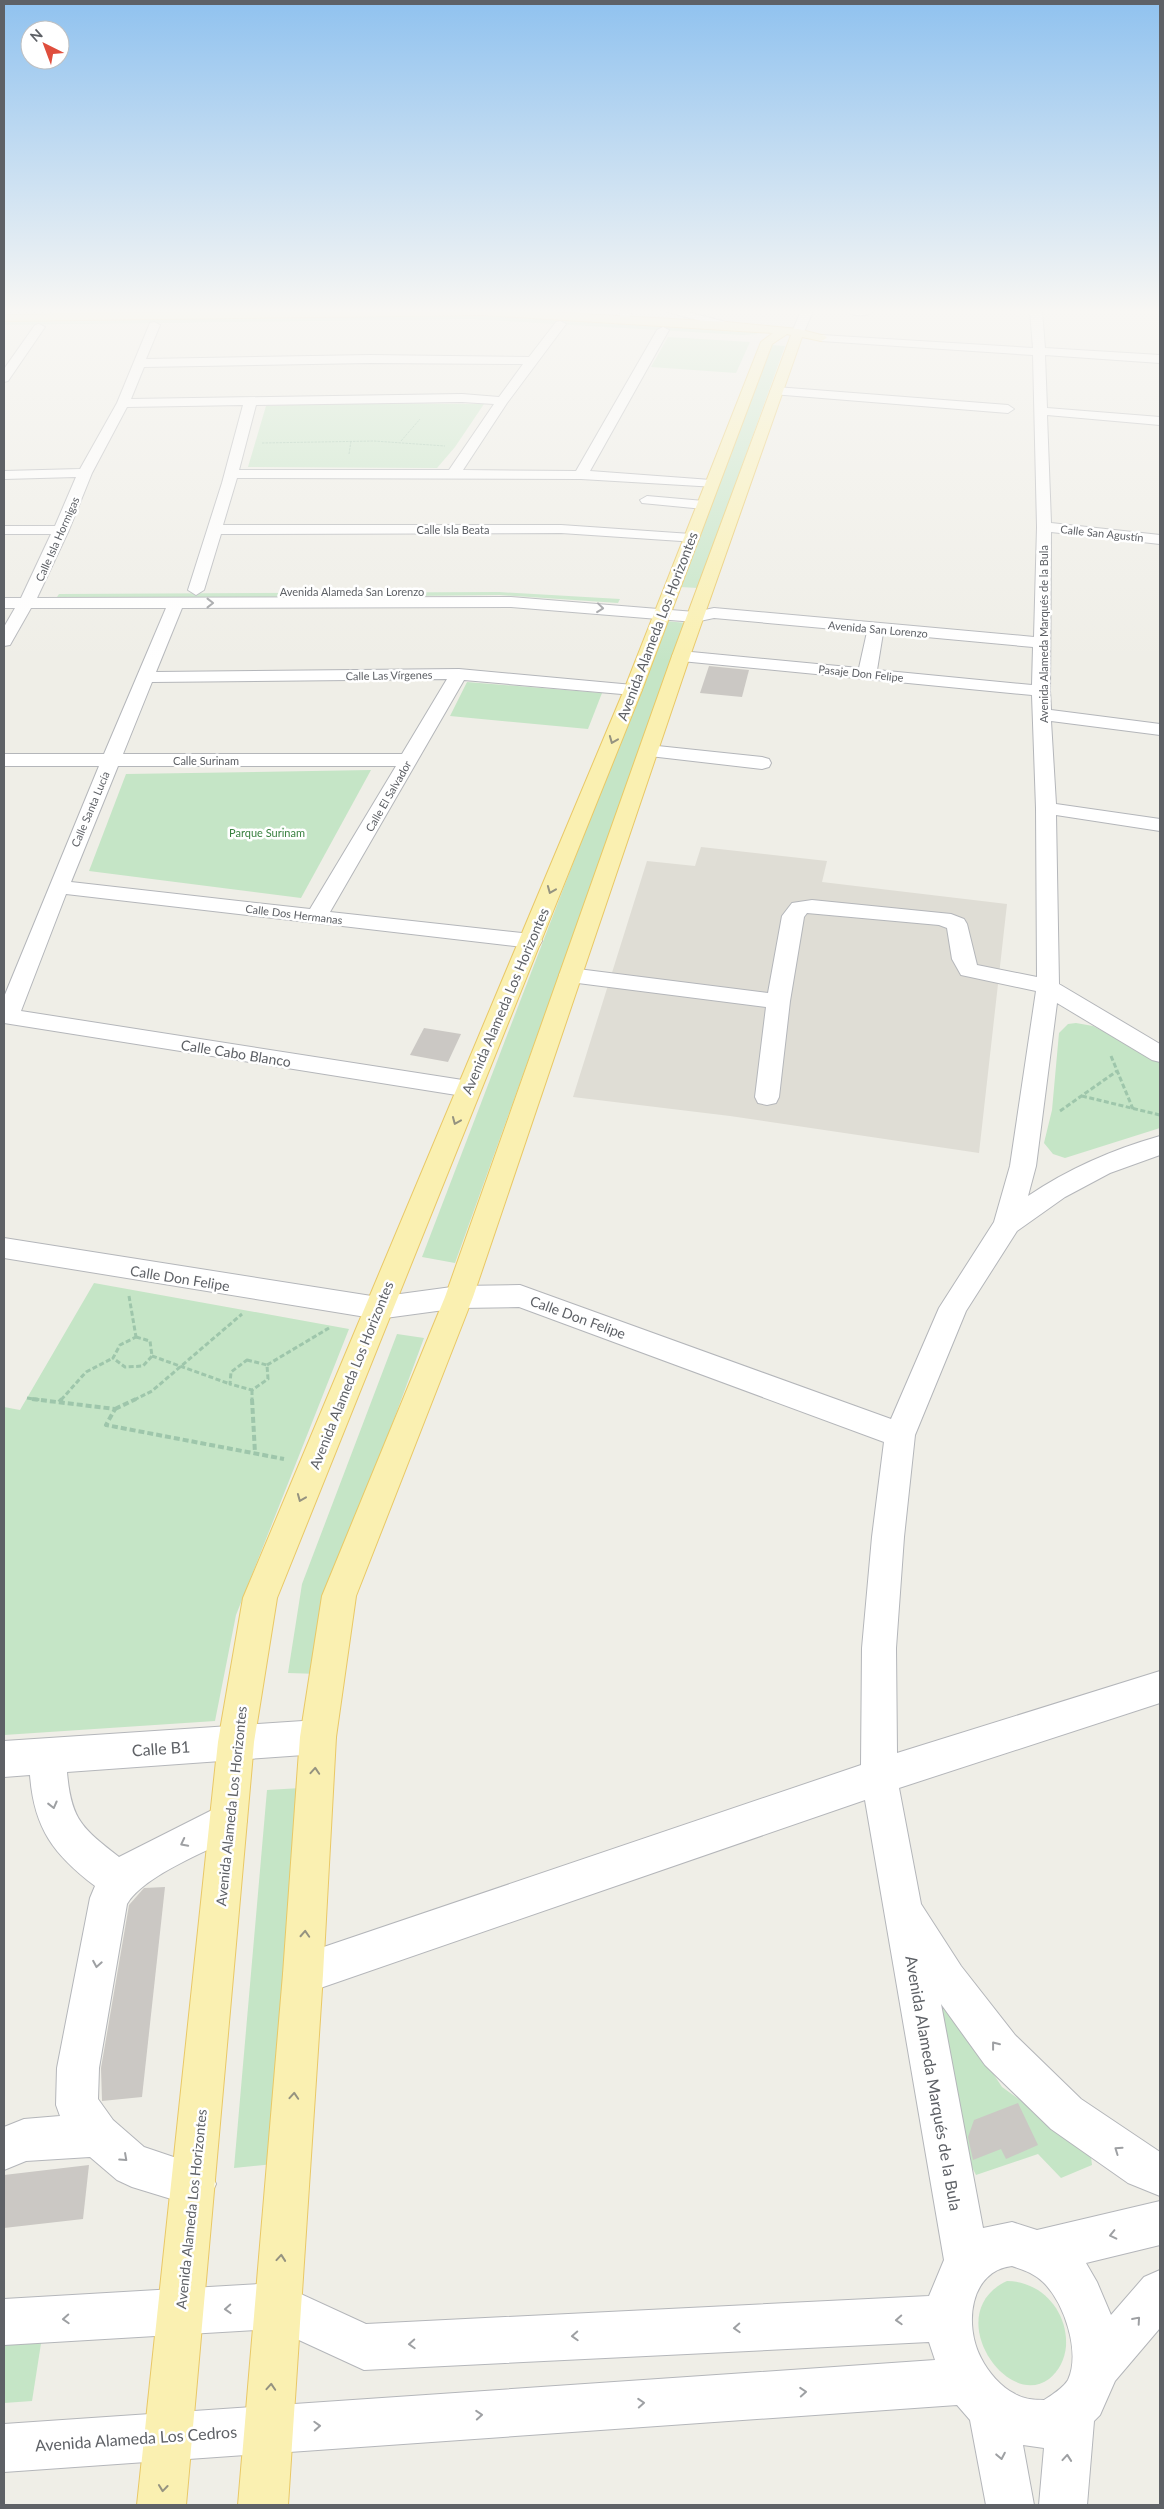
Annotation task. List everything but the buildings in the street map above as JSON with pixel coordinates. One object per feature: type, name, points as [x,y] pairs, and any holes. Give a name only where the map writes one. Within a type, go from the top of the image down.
[{"type":"main road","name":"Avenida Alameda Los Horizontes","points":[[161,2505],[236,1742],[260,1598],[378,1308],[531,942],[633,690],[734,428]]},
{"type":"main road","name":"Avenida Alameda Los Horizontes","points":[[263,2505],[303,1974],[318,1737],[339,1596],[459,1297],[681,656],[702,612],[763,428]]},
{"type":"street","name":"Calle Isla Hormigas","points":[[4,641],[29,598],[62,530],[85,473],[109,428]]},
{"type":"street","points":[[196,590],[232,474],[244,428]]},
{"type":"street","points":[[454,474],[484,428]]},
{"type":"street","points":[[581,475],[608,428]]},
{"type":"street","name":"Avenida Alameda Marqués de la Bula","points":[[967,2262],[879,1777],[879,1648],[888,1537],[900,1436],[953,1308],[1007,1224],[1023,1166],[1048,988],[1046,808],[1041,691],[1044,527],[1041,428]]},
{"type":"street","points":[[4,475],[85,473]]},
{"type":"street","points":[[232,474],[581,475],[708,494]]},
{"type":"street","points":[[647,500],[708,494]]},
{"type":"street","name":"Calle San Agustín","points":[[1044,527],[1160,539]]},
{"type":"street","name":"Calle Isla Beata","points":[[215,530],[561,529],[691,539]]},
{"type":"street","points":[[4,530],[62,530]]},
{"type":"street","name":"Avenida Alameda San Lorenzo","points":[[4,603],[29,598],[196,590],[517,591],[702,612]]},
{"type":"street","name":"Avenida Alameda San Lorenzo","points":[[4,592],[29,598],[176,603],[511,602],[664,608]]},
{"type":"street","name":"Calle Santa Lucía","points":[[6,1016],[176,603]]},
{"type":"street","name":"Avenida San Lorenzo","points":[[702,612],[1042,644]]},
{"type":"street","points":[[867,674],[876,628]]},
{"type":"street","name":"Pasaje Don Felipe","points":[[681,656],[1041,691]]},
{"type":"street","name":"Calle Las Vírgenes","points":[[145,678],[459,674],[633,690]]},
{"type":"street","name":"Calle El Salvador","points":[[316,917],[459,674]]},
{"type":"street","points":[[1042,714],[1160,728]]},
{"type":"street","points":[[648,751],[762,763]]},
{"type":"street","name":"Calle Surinam","points":[[4,760],[409,760]]},
{"type":"street","points":[[1046,808],[1160,824]]},
{"type":"street","name":"Calle Dos Hermanas","points":[[58,886],[531,942]]},
{"type":"street","points":[[767,1097],[778,1001],[793,916],[800,908],[812,906],[943,919],[956,924],[960,932],[961,961],[968,970],[1048,988],[1116,1030],[1160,1054]]},
{"type":"street","points":[[570,975],[778,1001]]},
{"type":"street","name":"Calle Cabo Blanco","points":[[6,1016],[469,1089]]},
{"type":"street","points":[[1007,1224],[1056,1190],[1101,1167],[1160,1145]]},
{"type":"street","name":"Calle Don Felipe","points":[[4,1248],[378,1308],[459,1297],[520,1296],[900,1436]]},
{"type":"street","points":[[303,1974],[879,1777],[1160,1687]]},
{"type":"street","name":"Calle B1","points":[[4,1759],[318,1737]]},
{"type":"street","points":[[48,1756],[52,1805],[64,1832],[80,1849],[119,1880]]},
{"type":"street","points":[[194,2184],[132,2165],[98,2135],[77,2106],[78,2068],[109,1898],[119,1880],[136,1867],[228,1821]]},
{"type":"street","name":"Avenida Alameda Marqués de la Bula","points":[[901,1903],[947,1980],[1000,2050],[1066,2114],[1143,2168],[1160,2174]]},
{"type":"street","points":[[4,2149],[24,2140],[98,2135]]},
{"type":"street","points":[[1038,2252],[1160,2223]]},
{"type":"street","points":[[980,2394],[1020,2422],[1048,2424],[1071,2411],[1086,2393],[1094,2370],[1095,2343],[1089,2314],[1077,2288],[1059,2266],[1038,2252],[1012,2244],[987,2248],[967,2262],[953,2286],[948,2318],[953,2350],[980,2394],[1010,2505]]},
{"type":"street","points":[[1094,2370],[1160,2293]]},
{"type":"street","points":[[4,2322],[277,2306],[364,2347],[948,2318]]},
{"type":"street","name":"Avenida Alameda Los Cedros","points":[[4,2448],[268,2429],[980,2394]]},
{"type":"street","points":[[1063,2505],[1071,2411]]},
{"type":"path","points":[[400,442],[412,428]]},
{"type":"path","points":[[240,444],[400,442],[471,447]]},
{"type":"path","points":[[1116,1030],[1102,1033],[1133,1108]]},
{"type":"path","points":[[1056,1104],[1055,1114],[1118,1071]]},
{"type":"path","points":[[1082,1096],[1160,1115]]},
{"type":"path","points":[[128,1288],[136,1337]]},
{"type":"path","points":[[230,1384],[231,1372],[247,1360],[267,1365],[332,1326],[348,1304]]},
{"type":"path","points":[[27,1398],[115,1409],[152,1391],[244,1313]]},
{"type":"path","points":[[58,1402],[86,1372],[113,1358],[120,1345],[136,1337],[150,1341],[152,1356],[143,1366],[125,1366],[113,1358]]},
{"type":"path","points":[[152,1356],[252,1390],[268,1379],[267,1365]]},
{"type":"path","points":[[252,1390],[255,1453]]},
{"type":"path","points":[[115,1409],[106,1426],[288,1460]]},
{"type":"shaded area","points":[[701,847],[827,861],[822,882],[1007,904],[979,1153],[730,1116],[573,1097],[647,861],[695,866]]},
{"type":"green space","points":[[259,428],[468,428],[437,468],[248,467]]},
{"type":"green space","points":[[740,428],[755,428],[698,588],[680,587]]},
{"type":"green space","points":[[499,592],[620,599],[618,603],[500,595],[55,600],[59,594]]},
{"type":"green space","points":[[666,621],[686,623],[455,1263],[422,1257]]},
{"type":"green space","points":[[467,682],[602,693],[588,729],[450,716]]},
{"type":"green space","name":"Parque Surinam","points":[[371,770],[301,898],[89,871],[126,774]]},
{"type":"green space","points":[[1076,1023],[1093,1026],[1160,1060],[1160,1128],[1065,1158],[1053,1154],[1044,1143],[1052,1110],[1059,1033],[1068,1024]]},
{"type":"green space","points":[[94,1283],[349,1329],[236,1615],[215,1721],[4,1735],[4,1407],[20,1410]]},
{"type":"green space","points":[[397,1334],[424,1338],[329,1595],[319,1674],[288,1673],[302,1584]]},
{"type":"green space","points":[[301,1788],[274,2164],[234,2168],[267,1790]]},
{"type":"green space","points":[[944,2008],[954,2014],[1002,2087],[1073,2138],[1091,2157],[1092,2165],[1061,2178],[1038,2154],[976,2175],[961,2145],[940,2010]]},
{"type":"green space","points":[[1007,2281],[1031,2286],[1050,2300],[1062,2321],[1065,2333],[1066,2346],[1059,2368],[1049,2379],[1032,2385],[1015,2382],[999,2370],[987,2354],[980,2334],[979,2314],[988,2295]]},
{"type":"green space","points":[[42,2337],[32,2401],[4,2403],[4,2340]]}]
